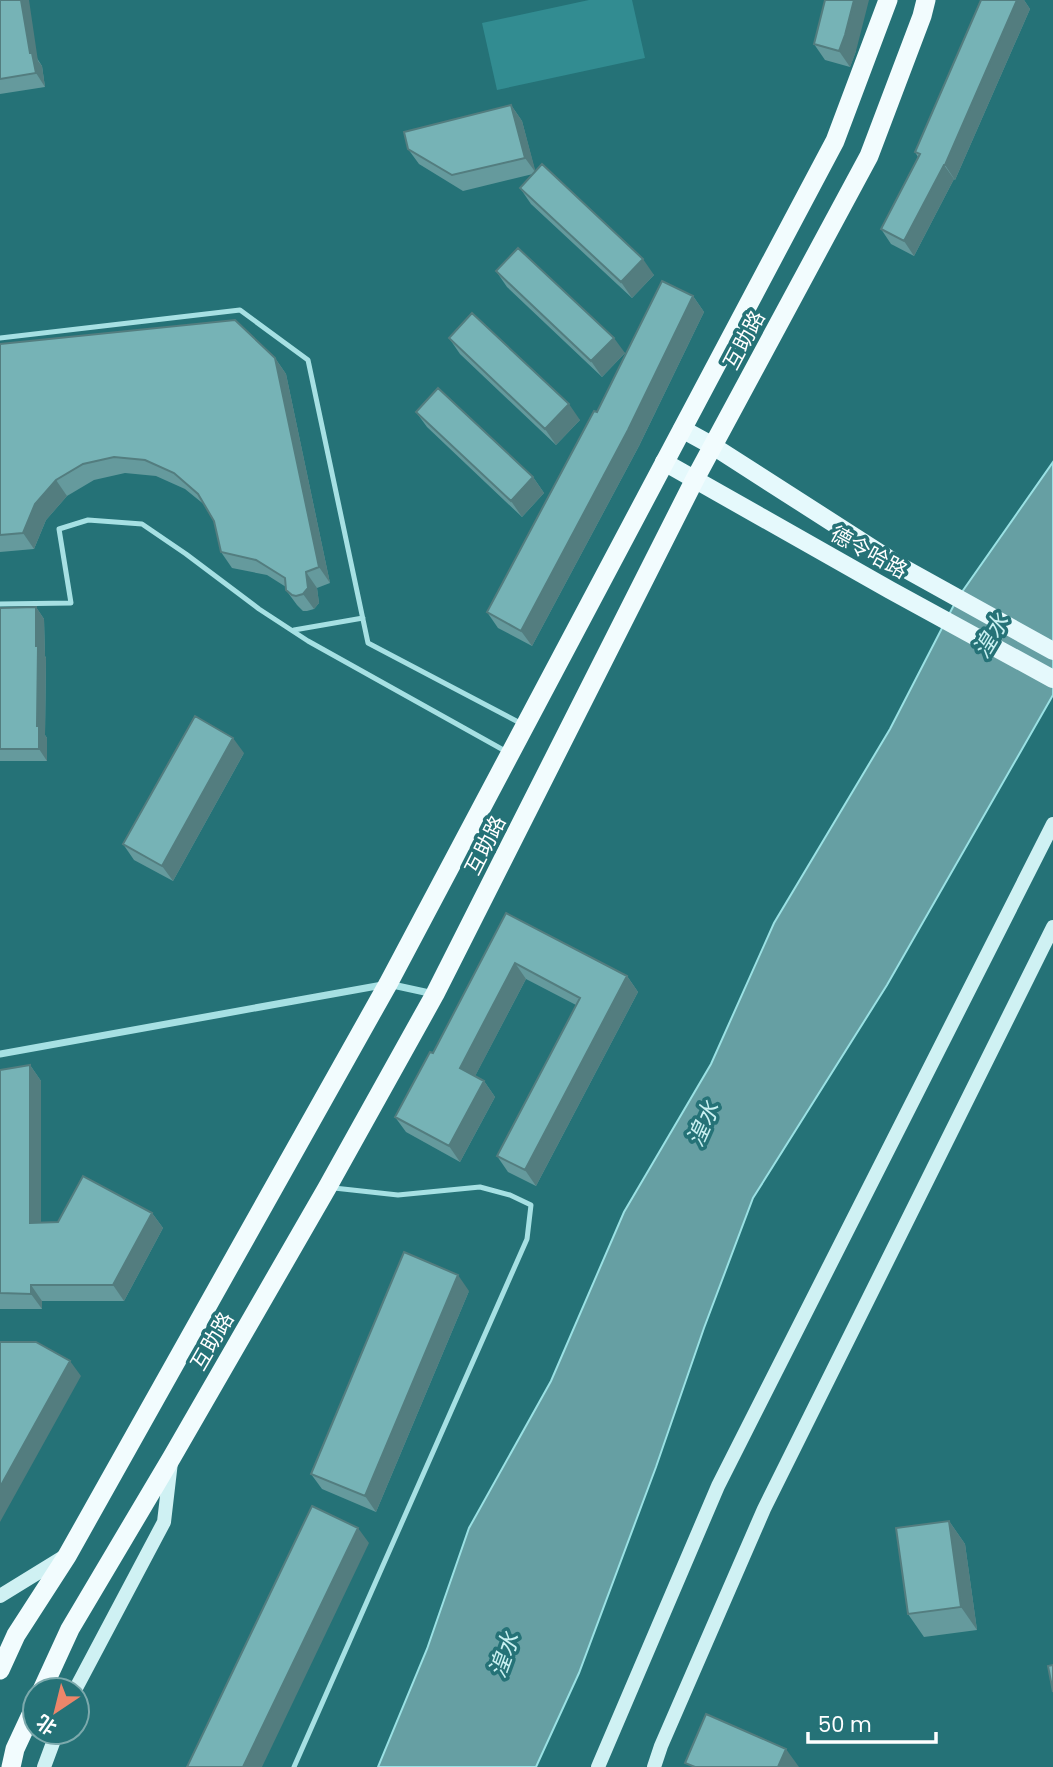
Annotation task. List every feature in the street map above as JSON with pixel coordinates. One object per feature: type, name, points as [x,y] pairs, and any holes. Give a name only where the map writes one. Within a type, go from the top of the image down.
[{"type":"highway","name":"互助路","points":[[0,1670],[16,1635],[67,1556],[388,984],[835,141],[888,0]]},
{"type":"highway","name":"互助路","points":[[48,1676],[70,1629],[327,1188],[435,994],[695,479],[869,156],[926,0]]},
{"type":"highway","points":[[11,1767],[21,1736]]},
{"type":"main road","name":"德令哈路","points":[[682,429],[713,446],[900,566],[1053,651]]},
{"type":"main road","name":"德令哈路","points":[[664,462],[1053,679]]},
{"type":"main road","points":[[598,1767],[718,1486],[1053,824]]},
{"type":"main road","points":[[654,1767],[764,1509],[1053,927]]},
{"type":"main road","points":[[82,1676],[164,1522],[172,1457]]},
{"type":"main road","points":[[0,1596],[67,1556]]},
{"type":"main road","points":[[44,1767],[52,1746]]},
{"type":"street","points":[[0,1054],[388,984],[435,994]]},
{"type":"lane","points":[[0,338],[240,310],[307,360],[368,643],[525,725]]},
{"type":"lane","points":[[0,604],[71,603],[59,529],[88,520],[142,524],[308,641],[510,754]]},
{"type":"lane","points":[[293,631],[363,618]]},
{"type":"lane","points":[[294,1767],[527,1239],[531,1205],[510,1195],[480,1187],[398,1195],[327,1188]]},
{"type":"shaded area","points":[[589,0],[632,0],[645,58],[497,90],[482,23]]},
{"type":"water","name":"湟水","points":[[1053,462],[1053,695],[887,985],[753,1198],[579,1673],[536,1767],[378,1767],[427,1649],[469,1528],[551,1381],[624,1212],[711,1064],[774,923],[890,729],[957,599]]},
{"type":"building","points":[[0,0],[21,0],[36,73],[0,79]]},
{"type":"building","points":[[825,0],[854,0],[839,51],[814,44]]},
{"type":"building","points":[[981,0],[1017,0],[945,165],[904,241],[881,229],[920,154],[915,152]]},
{"type":"building","points":[[511,105],[525,158],[452,175],[408,149],[404,132]]},
{"type":"building","points":[[542,164],[643,259],[621,282],[520,188]]},
{"type":"building","points":[[518,248],[614,338],[591,361],[496,271]]},
{"type":"building","points":[[662,281],[693,296],[628,430],[521,631],[487,612],[594,411],[597,412]]},
{"type":"building","points":[[472,313],[569,404],[545,429],[449,338]]},
{"type":"building","points":[[235,320],[275,358],[319,567],[306,572],[308,588],[303,594],[292,595],[286,590],[285,578],[256,560],[221,552],[214,521],[198,494],[174,473],[145,460],[114,457],[83,464],[56,480],[35,504],[23,533],[0,535],[0,344]]},
{"type":"building","points":[[438,388],[533,477],[511,501],[416,412]]},
{"type":"building","points":[[36,607],[39,749],[0,749],[0,608]]},
{"type":"building","points":[[195,716],[233,738],[162,866],[123,844]]},
{"type":"building","points":[[506,913],[627,976],[525,1170],[497,1156],[580,998],[515,963],[460,1068],[484,1081],[449,1146],[395,1117],[430,1052],[433,1053]]},
{"type":"building","points":[[30,1065],[30,1223],[58,1222],[83,1176],[152,1213],[113,1285],[31,1285],[31,1294],[0,1293],[0,1070]]},
{"type":"building","points":[[404,1252],[458,1275],[365,1496],[311,1474]]},
{"type":"building","points":[[0,1342],[36,1342],[70,1361],[0,1487]]},
{"type":"building","points":[[312,1506],[358,1528],[243,1767],[187,1767]]},
{"type":"building","points":[[949,1521],[961,1607],[908,1614],[896,1528]]},
{"type":"building","points":[[1053,1665],[1053,1692],[1048,1666]]},
{"type":"building","points":[[706,1714],[786,1749],[778,1767],[695,1767],[685,1763]]}]
